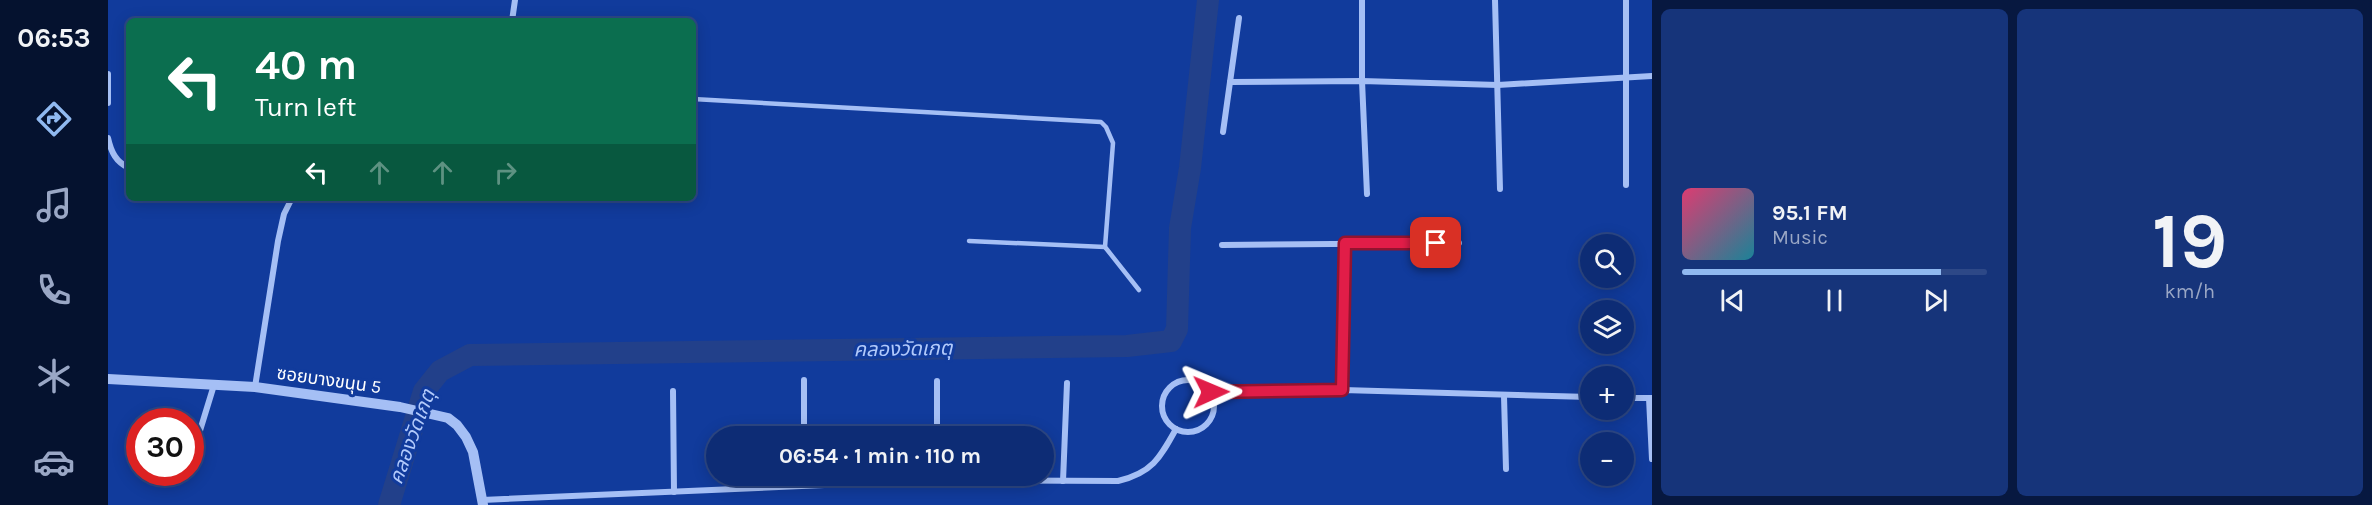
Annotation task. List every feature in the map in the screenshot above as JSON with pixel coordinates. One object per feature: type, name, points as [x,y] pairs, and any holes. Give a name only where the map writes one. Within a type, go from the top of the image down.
[{"type":"street","points":[[512,18],[514,0]]},
{"type":"street","points":[[1362,0],[1362,81],[1367,194]]},
{"type":"street","points":[[1496,0],[1500,189]]},
{"type":"street","points":[[1626,0],[1626,185]]},
{"type":"street","points":[[1223,132],[1239,18]]},
{"type":"street","points":[[108,74],[108,104]]},
{"type":"street","points":[[1230,82],[1362,81],[1498,85],[1652,76]]},
{"type":"street","points":[[108,138],[111,150],[118,162],[126,166]]},
{"type":"street","points":[[255,387],[278,241],[284,214],[290,201]]},
{"type":"street","points":[[1342,390],[1345,243]]},
{"type":"street","points":[[1222,244],[1459,243]]},
{"type":"street","name":"ซอยบางขนุน 5","points":[[108,379],[255,387],[400,407],[447,418],[457,425],[473,452],[483,503]]},
{"type":"street","points":[[1189,379],[1200,382],[1211,392],[1214,400],[1214,412],[1209,423],[1199,430],[1188,432],[1176,429],[1167,422],[1162,411],[1162,399],[1167,388],[1177,381],[1189,379]]},
{"type":"street","points":[[804,380],[804,426]]},
{"type":"street","points":[[937,381],[937,426]]},
{"type":"street","points":[[1063,481],[1067,383]]},
{"type":"street","points":[[204,418],[214,385]]},
{"type":"street","points":[[1211,392],[1342,390],[1580,397]]},
{"type":"street","points":[[673,392],[674,492]]},
{"type":"street","points":[[1504,396],[1506,469]]},
{"type":"street","points":[[1634,398],[1650,398],[1652,459]]},
{"type":"street","points":[[1054,481],[1118,482],[1136,477],[1153,465],[1164,452],[1176,429]]},
{"type":"street","points":[[483,503],[785,486]]},
{"type":"lane","points":[[696,99],[1101,122],[1106,127],[1113,143],[1105,247],[1139,290]]},
{"type":"lane","points":[[969,241],[1105,247]]},
{"type":"waterway","name":"คลองวัดเกตุ","points":[[389,505],[424,391],[440,371],[470,355],[1127,346],[1171,341],[1177,329],[1180,228],[1190,168],[1208,0]]},
{"type":"route","points":[[1211,392],[1342,390],[1345,243],[1436,243]]}]
